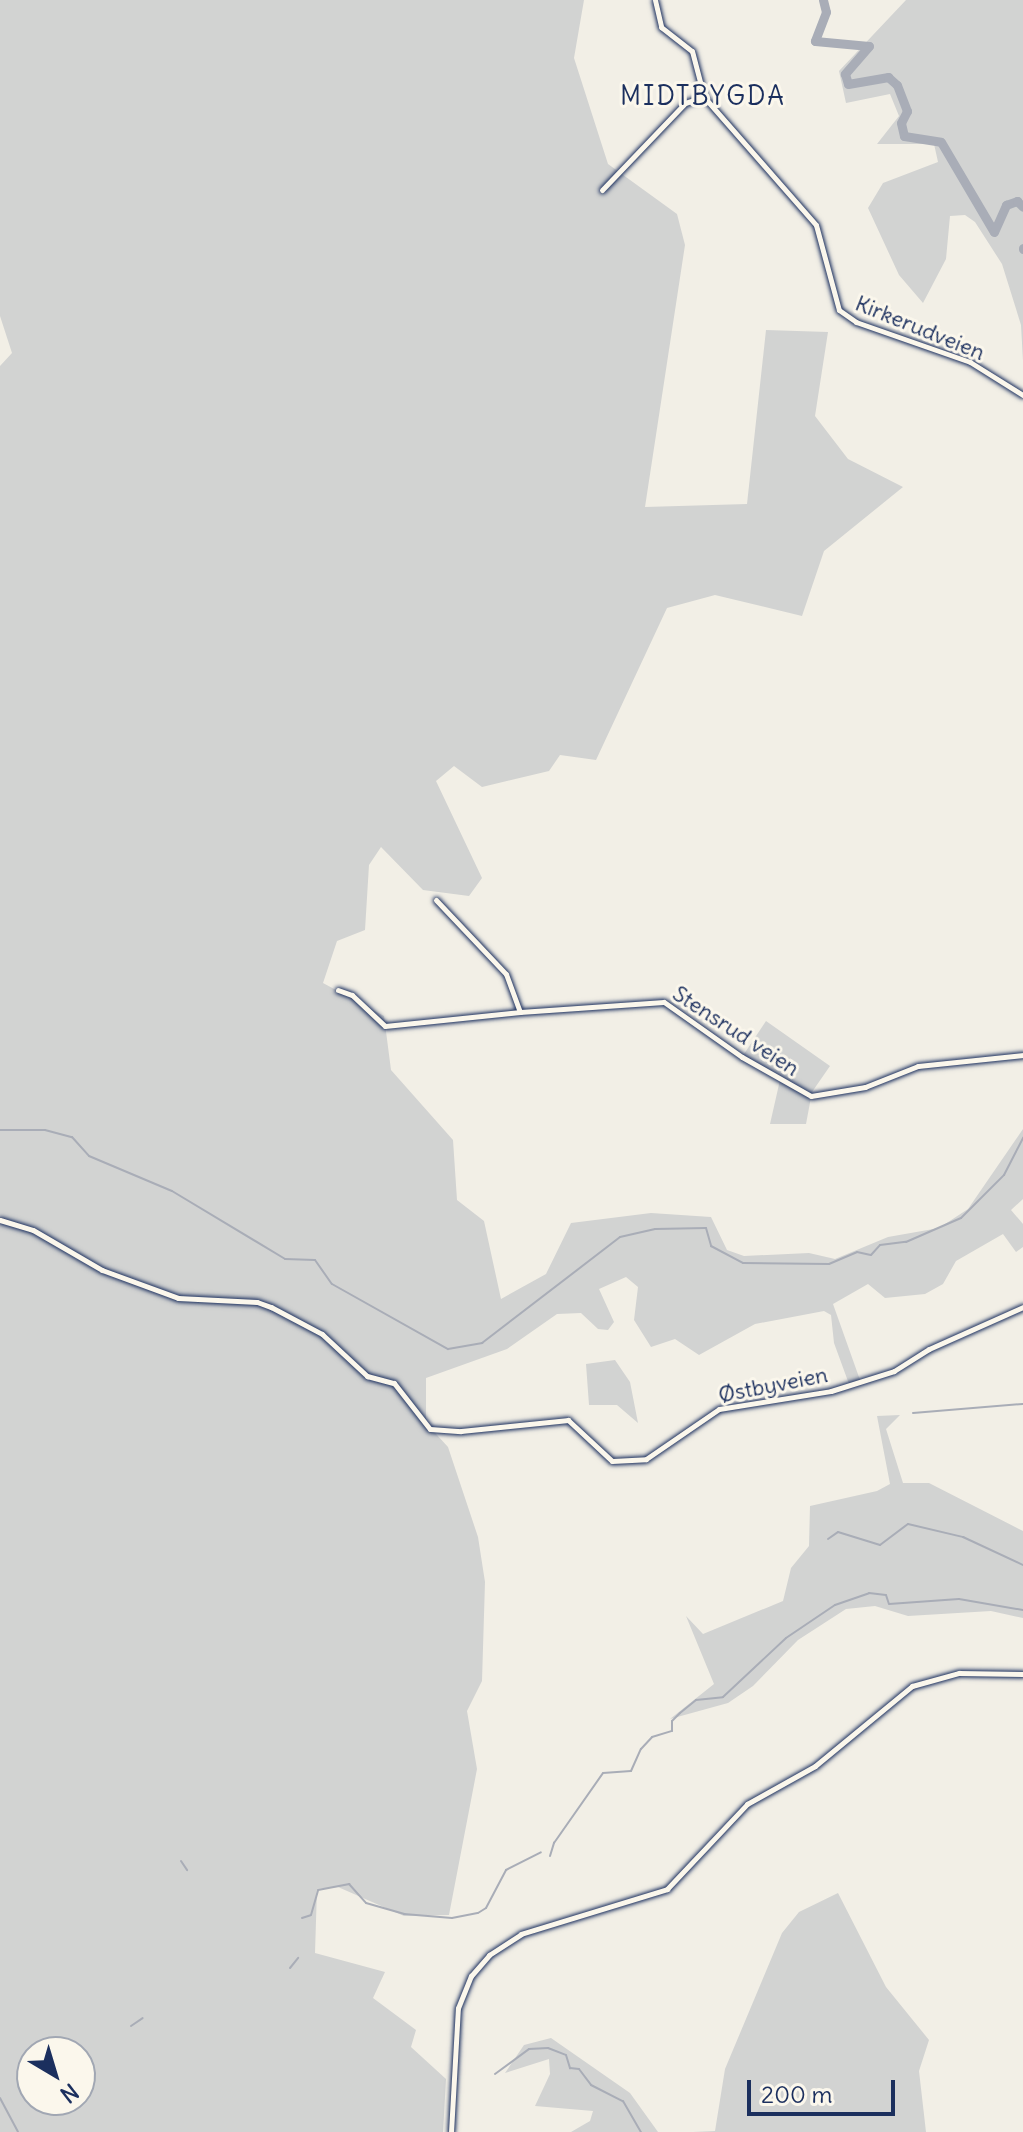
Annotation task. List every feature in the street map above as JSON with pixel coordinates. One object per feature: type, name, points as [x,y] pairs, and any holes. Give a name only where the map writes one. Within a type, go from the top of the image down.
[{"type":"street","name":"Kirkerudveien","points":[[655,0],[661,27],[692,51],[704,97],[816,225],[833,297],[845,317],[970,362],[1023,395]]},
{"type":"street","points":[[602,190],[685,103],[704,97]]},
{"type":"street","points":[[436,900],[506,974],[520,1012]]},
{"type":"street","name":"Stensrud veien","points":[[338,990],[352,995],[385,1026],[657,1000],[780,1080],[821,1097],[865,1087],[918,1066],[1023,1055]]},
{"type":"street","name":"Østbyveien","points":[[0,1220],[33,1230],[102,1270],[178,1298],[257,1302],[271,1307],[322,1334],[367,1376],[394,1383],[430,1429],[448,1432],[568,1420],[604,1458],[640,1462],[719,1409],[858,1384],[1023,1307]]},
{"type":"street","points":[[451,2132],[458,2008],[471,1976],[489,1955],[521,1934],[667,1889],[740,1809],[815,1766],[912,1686],[959,1673],[1023,1674]]},
{"type":"shaded area","points":[[0,0],[584,0],[574,58],[608,164],[677,214],[685,245],[645,507],[747,504],[766,330],[828,332],[815,416],[848,459],[903,487],[824,551],[802,616],[715,595],[667,608],[596,760],[560,755],[549,771],[482,787],[454,766],[436,781],[482,878],[469,896],[423,890],[381,847],[369,865],[365,930],[337,941],[323,983],[384,1016],[391,1070],[453,1140],[457,1200],[484,1221],[501,1299],[546,1274],[571,1223],[651,1213],[711,1217],[727,1250],[744,1256],[809,1253],[835,1259],[888,1237],[939,1228],[968,1209],[1023,1129],[1023,1199],[1011,1210],[1023,1224],[1023,1247],[1016,1252],[1003,1234],[956,1261],[943,1284],[925,1294],[885,1298],[868,1284],[833,1304],[860,1380],[849,1384],[834,1343],[831,1315],[824,1311],[755,1324],[699,1355],[675,1339],[651,1347],[634,1320],[638,1287],[626,1277],[599,1289],[614,1322],[608,1330],[598,1329],[581,1313],[557,1314],[507,1349],[426,1378],[426,1423],[448,1447],[478,1537],[485,1582],[482,1681],[467,1711],[477,1769],[449,1915],[404,1916],[338,1887],[317,1889],[315,1953],[385,1972],[373,1998],[416,2030],[411,2047],[446,2079],[443,2132],[0,2132],[0,366],[12,353],[0,316]]},
{"type":"shaded area","points":[[906,0],[1023,0],[1023,361],[1021,325],[1002,264],[975,222],[965,215],[950,216],[946,259],[923,303],[899,275],[868,208],[883,183],[938,162],[934,144],[877,144],[899,116],[890,94],[846,103],[839,71]]},
{"type":"shaded area","points":[[766,1021],[830,1066],[812,1092],[806,1124],[770,1124],[780,1080],[742,1057]]},
{"type":"shaded area","points":[[615,1360],[630,1382],[638,1423],[617,1405],[589,1405],[586,1364]]},
{"type":"shaded area","points":[[900,1415],[886,1429],[903,1483],[929,1483],[1023,1531],[1023,1618],[991,1611],[908,1616],[875,1606],[846,1609],[798,1640],[753,1686],[728,1703],[670,1719],[714,1684],[686,1616],[703,1634],[783,1601],[791,1568],[809,1546],[810,1506],[877,1491],[890,1484],[877,1416]]},
{"type":"shaded area","points":[[838,1893],[886,1987],[929,2040],[919,2071],[926,2132],[693,2132],[715,2131],[725,2069],[782,1933],[799,1912]]},
{"type":"shaded area","points":[[551,2038],[630,2093],[658,2132],[571,2132],[590,2121],[593,2111],[535,2106],[550,2074],[549,2059],[505,2073],[524,2045]]},
{"type":"waterway","points":[[823,0],[826,12],[815,41],[869,46],[845,74],[848,84],[888,77],[897,85],[907,111],[901,123],[904,136],[941,142],[994,232],[1006,205],[1017,201],[1023,207]]},
{"type":"waterway","points":[[0,1130],[45,1130],[72,1137],[89,1156],[172,1191],[285,1259],[315,1260],[332,1284],[448,1349],[482,1343],[620,1237],[655,1229],[706,1228],[711,1246],[743,1263],[829,1264],[857,1252],[871,1255],[880,1245],[906,1242],[961,1218],[1004,1175],[1023,1138]]},
{"type":"waterway","points":[[913,1413],[1023,1404]]},
{"type":"waterway","points":[[828,1539],[838,1532],[880,1545],[908,1524],[963,1537],[1023,1565]]},
{"type":"waterway","points":[[550,1856],[554,1843],[603,1773],[631,1771],[641,1749],[652,1737],[672,1731],[672,1721],[680,1713],[696,1700],[723,1697],[786,1638],[835,1605],[869,1593],[886,1595],[889,1604],[959,1599],[1023,1610]]},
{"type":"waterway","points":[[302,1918],[311,1915],[318,1890],[349,1884],[366,1903],[404,1914],[452,1918],[478,1913],[486,1908],[506,1870],[541,1852]]},
{"type":"waterway","points":[[181,1861],[187,1870]]},
{"type":"waterway","points":[[290,1968],[298,1958]]},
{"type":"waterway","points":[[131,2026],[143,2018]]},
{"type":"waterway","points":[[495,2074],[529,2049],[548,2048],[566,2055],[570,2068],[579,2069],[591,2085],[623,2101],[641,2132]]},
{"type":"waterway","points":[[0,2098],[18,2132]]},
{"type":"district","name":"MIDTBYGDA","points":[[703,96]]}]
